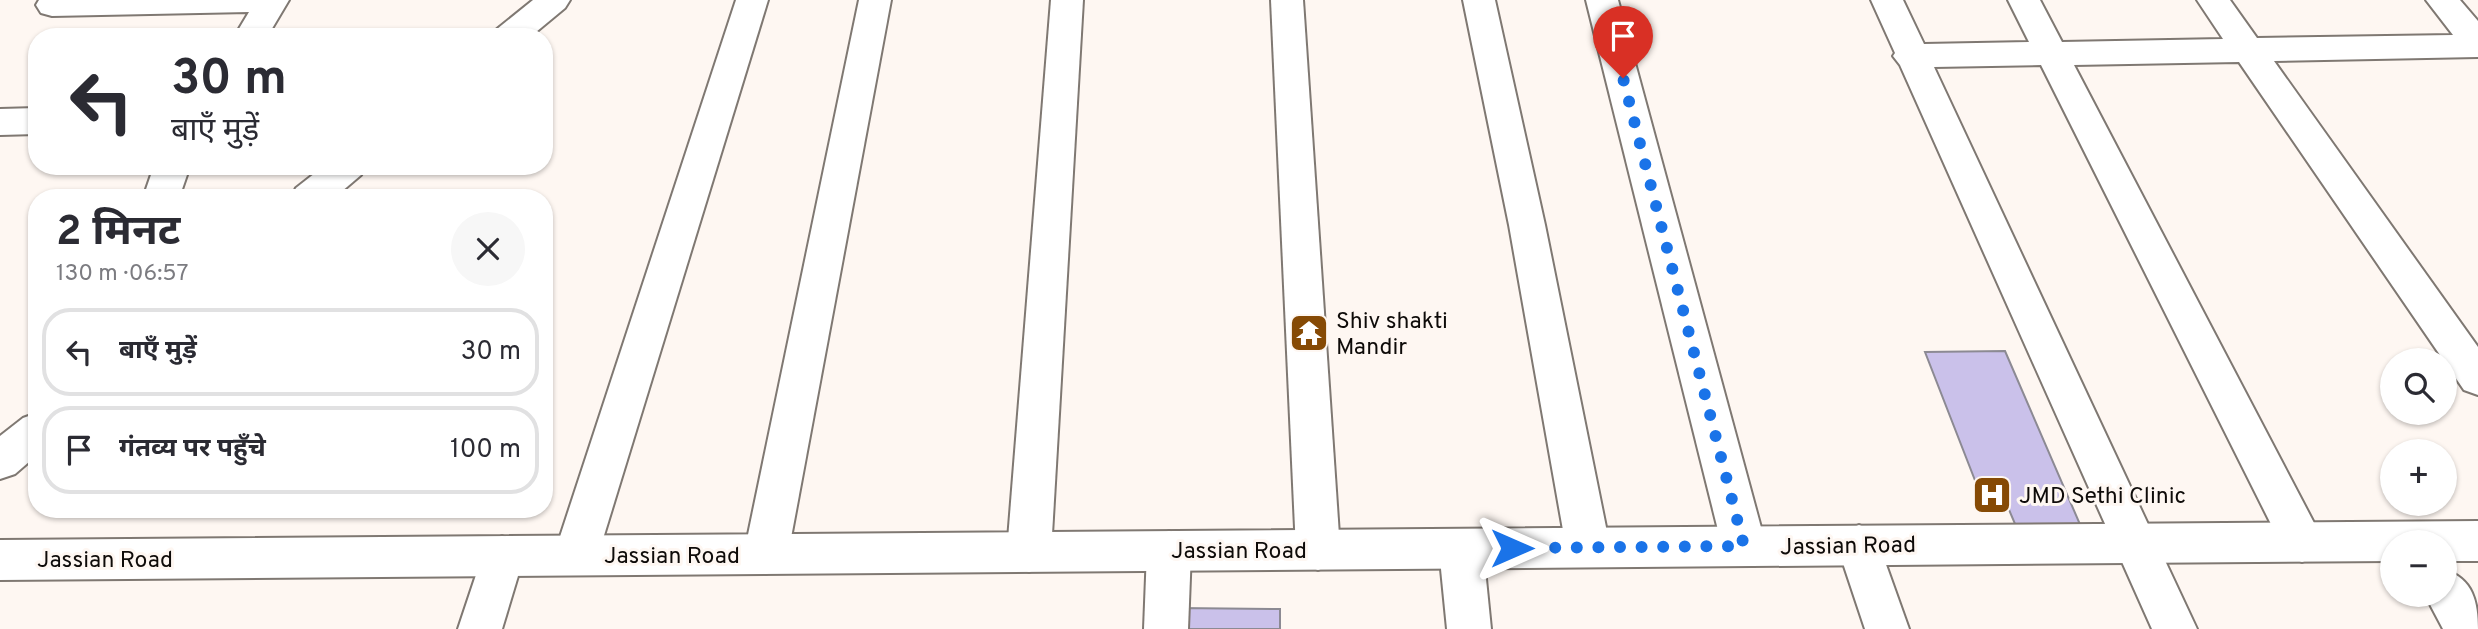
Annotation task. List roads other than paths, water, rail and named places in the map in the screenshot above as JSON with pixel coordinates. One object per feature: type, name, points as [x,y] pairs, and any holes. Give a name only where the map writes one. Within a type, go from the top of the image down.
[{"type":"street","points":[[520,28],[554,0]]},
{"type":"street","points":[[576,555],[752,0]]},
{"type":"street","points":[[766,554],[875,0]]},
{"type":"street","points":[[1029,552],[1067,0]]},
{"type":"street","points":[[1287,0],[1318,550]]},
{"type":"street","points":[[1479,0],[1527,225],[1588,547]]},
{"type":"street","points":[[1602,0],[1744,546]]},
{"type":"street","points":[[1887,0],[1910,56],[2175,629]]},
{"type":"street","points":[[2024,0],[2302,542]]},
{"type":"street","points":[[2213,0],[2478,378]]},
{"type":"street","points":[[2442,0],[2478,45]]},
{"type":"street","points":[[52,5],[272,1]]},
{"type":"street","points":[[256,28],[272,1]]},
{"type":"street","points":[[1910,56],[2478,45]]},
{"type":"street","points":[[0,121],[28,121]]},
{"type":"street","points":[[320,189],[337,175]]},
{"type":"street","points":[[0,461],[28,438]]},
{"type":"street","name":"Jassian Road","points":[[2457,541],[2478,541]]},
{"type":"street","name":"Jassian Road","points":[[0,560],[2380,542]]},
{"type":"street","points":[[1859,545],[1887,629]]},
{"type":"street","points":[[1461,549],[1469,629]]},
{"type":"street","points":[[1167,629],[1169,551]]},
{"type":"street","points":[[480,629],[502,556]]},
{"type":"street","points":[[2455,607],[2467,629]]},
{"type":"place","name":"Shiv shakti Mandir","points":[[1309,333]]},
{"type":"place","name":"JMD Sethi Clinic","points":[[1992,495]]}]
